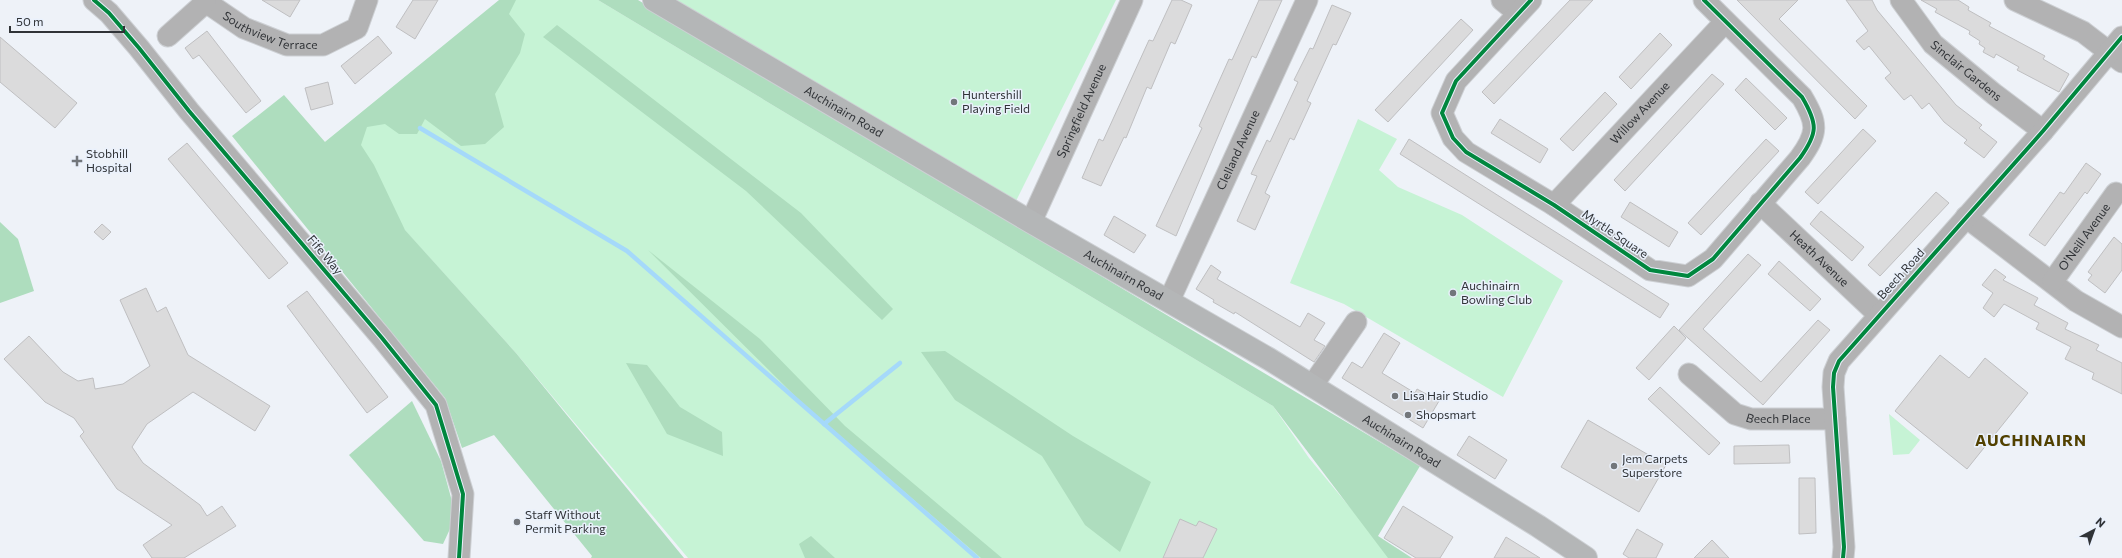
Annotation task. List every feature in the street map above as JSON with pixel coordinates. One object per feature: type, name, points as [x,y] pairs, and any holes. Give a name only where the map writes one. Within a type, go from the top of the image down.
[{"type":"main road","name":"Auchinairn Road","points":[[654,0],[1312,386],[1586,558]]},
{"type":"street","name":"Fife Way","points":[[94,0],[109,13],[139,48],[189,111],[377,332],[436,406],[463,494],[459,558]]},
{"type":"street","name":"Southview Terrace","points":[[204,1],[244,28],[287,45],[323,45],[357,28],[367,0]]},
{"type":"street","name":"Springfield Avenue","points":[[1031,222],[1132,0]]},
{"type":"street","name":"Clelland Avenue","points":[[1169,301],[1307,0]]},
{"type":"street","name":"Myrtle Square","points":[[1517,4],[1456,81],[1442,113],[1453,138],[1466,152],[1554,204],[1650,270],[1688,276],[1713,259],[1811,143],[1815,131],[1812,114],[1802,97],[1704,0]]},
{"type":"street","name":"Sinclair Gardens","points":[[1901,0],[1933,44],[2042,131]]},
{"type":"street","points":[[2015,0],[2118,50]]},
{"type":"street","points":[[168,36],[204,1]]},
{"type":"street","name":"Willow Avenue","points":[[1554,204],[1725,22]]},
{"type":"street","name":"Beech Road","points":[[1843,558],[1844,548],[1833,387],[1834,373],[1839,361],[1878,314],[2042,131],[2118,50]]},
{"type":"street","name":"O'Neill Avenue","points":[[2053,281],[2116,193]]},
{"type":"street","name":"Heath Avenue","points":[[1760,203],[1878,314]]},
{"type":"street","name":"O'Neill Avenue","points":[[1966,217],[2053,281],[2076,301],[2122,327]]},
{"type":"street","points":[[1312,386],[1356,322]]},
{"type":"street","name":"Beech Place","points":[[1689,374],[1735,414],[1750,419],[1835,419]]},
{"type":"green space","points":[[499,0],[516,0],[509,14],[525,34],[520,53],[495,94],[504,127],[485,144],[461,146],[425,119],[417,134],[399,134],[385,124],[367,127],[361,145],[374,165],[405,230],[516,353],[684,558],[591,558],[592,556],[494,435],[462,448],[445,398],[232,136],[284,95],[325,142]]},
{"type":"green space","points":[[500,0],[598,0],[1273,406],[1309,458],[1392,558],[688,558],[516,353],[325,142]]},
{"type":"green space","points":[[598,0],[638,0],[1420,466],[1378,536],[1412,558],[1388,558],[1273,406]]},
{"type":"green space","name":"Huntershill Playing Field","points":[[672,0],[1116,0],[1015,203]]},
{"type":"green space","points":[[557,25],[801,213],[893,309],[882,320],[746,191],[543,37]]},
{"type":"green space","name":"Auchinairn Bowling Club","points":[[1358,119],[1397,139],[1379,170],[1398,187],[1462,215],[1563,281],[1503,397],[1344,304],[1290,283]]},
{"type":"green space","points":[[0,222],[18,239],[34,291],[0,303]]},
{"type":"green space","points":[[648,250],[760,339],[845,426],[1002,558],[981,558],[803,404]]},
{"type":"green space","points":[[945,351],[1073,436],[1151,482],[1120,552],[1085,525],[1042,456],[955,400],[921,352]]},
{"type":"green space","points":[[626,363],[647,365],[680,407],[722,432],[723,456],[667,434]]},
{"type":"green space","points":[[412,401],[441,461],[456,516],[443,544],[424,541],[349,455]]},
{"type":"green space","points":[[1889,414],[1920,440],[1909,454],[1893,455]]},
{"type":"green space","points":[[811,536],[835,558],[805,558],[799,544]]},
{"type":"building","points":[[262,0],[300,0],[290,17]]},
{"type":"building","points":[[413,0],[438,0],[415,39],[396,27]]},
{"type":"building","points":[[1172,0],[1181,0],[1192,5],[1175,44],[1171,42],[1151,89],[1147,87],[1126,138],[1124,137],[1101,186],[1082,178],[1099,139],[1103,141],[1149,40],[1153,41]]},
{"type":"building","points":[[1259,0],[1282,0],[1256,58],[1252,56],[1176,236],[1156,226],[1202,128],[1199,126],[1229,59],[1232,60]]},
{"type":"building","points":[[1570,0],[1593,0],[1494,104],[1482,92]]},
{"type":"building","points":[[1737,0],[1798,0],[1779,19],[1867,106],[1855,119]]},
{"type":"building","points":[[1846,0],[1872,0],[1877,10],[1956,105],[1982,125],[1979,128],[1997,142],[1984,158],[1964,143],[1967,140],[1944,122],[1929,103],[1922,109],[1911,95],[1904,100],[1885,78],[1891,73],[1869,46],[1864,50],[1856,41],[1868,31]]},
{"type":"building","points":[[1921,0],[1958,0],[1969,7],[1968,10],[1991,23],[1989,26],[2045,56],[2043,59],[2069,74],[2059,92],[2017,70],[2019,67],[1996,54],[1994,58],[1983,52],[1985,48],[1979,44],[1980,41],[1969,34],[1970,31],[1935,12],[1937,9]]},
{"type":"building","points":[[1332,5],[1351,13],[1336,45],[1333,44],[1307,101],[1311,103],[1294,140],[1290,138],[1265,193],[1270,196],[1255,230],[1237,221],[1257,176],[1251,174],[1267,140],[1270,142],[1298,82],[1294,80],[1310,48],[1313,49]]},
{"type":"building","points":[[1461,19],[1473,30],[1388,122],[1375,110]]},
{"type":"building","points":[[207,31],[261,101],[246,113],[199,55],[193,59],[185,48]]},
{"type":"building","points":[[1660,33],[1672,45],[1631,89],[1619,77]]},
{"type":"building","points":[[378,36],[392,53],[355,84],[341,66]]},
{"type":"building","points":[[0,37],[77,103],[55,128],[0,82]]},
{"type":"building","points":[[1712,74],[1724,84],[1625,191],[1614,180]]},
{"type":"building","points":[[1746,78],[1787,118],[1775,130],[1735,90]]},
{"type":"building","points":[[328,82],[333,104],[311,110],[305,88]]},
{"type":"building","points":[[1605,92],[1617,104],[1573,151],[1560,139]]},
{"type":"building","points":[[1500,119],[1548,149],[1540,163],[1491,133]]},
{"type":"building","points":[[1863,129],[1876,141],[1818,204],[1805,192]]},
{"type":"building","points":[[1409,139],[1669,304],[1660,318],[1400,154]]},
{"type":"building","points":[[1766,139],[1779,151],[1701,235],[1688,223]]},
{"type":"building","points":[[187,143],[288,263],[269,279],[168,159]]},
{"type":"building","points":[[2086,163],[2101,174],[2087,194],[2085,192],[2045,246],[2029,235],[2060,192],[2064,194]]},
{"type":"building","points":[[1936,192],[1949,203],[1880,276],[1868,265]]},
{"type":"building","points":[[1630,202],[1678,232],[1669,247],[1621,217]]},
{"type":"building","points":[[1821,211],[1864,247],[1852,261],[1810,224]]},
{"type":"building","points":[[1114,216],[1146,235],[1134,253],[1104,235]]},
{"type":"building","points":[[102,224],[111,232],[103,240],[94,232]]},
{"type":"building","points":[[2114,237],[2122,244],[2122,270],[2105,293],[2088,280],[2092,275],[2088,272]]},
{"type":"building","points":[[1748,254],[1761,265],[1703,329],[1761,382],[1818,320],[1830,330],[1763,405],[1679,330]]},
{"type":"building","points":[[1779,261],[1821,299],[1810,311],[1768,274]]},
{"type":"building","points":[[1211,265],[1221,272],[1217,279],[1300,327],[1308,313],[1325,323],[1314,340],[1325,346],[1314,362],[1235,312],[1234,314],[1213,302],[1214,300],[1196,289]]},
{"type":"building","points":[[1995,269],[2006,277],[2003,280],[2038,298],[2034,305],[2068,323],[2065,329],[2099,345],[2096,350],[2122,363],[2122,394],[2092,379],[2094,373],[2065,359],[2071,347],[2036,329],[2039,323],[2004,304],[1994,317],[1983,308],[1993,293],[1982,285]]},
{"type":"building","points":[[146,288],[157,312],[166,307],[188,355],[270,406],[255,431],[193,392],[147,424],[132,447],[143,463],[200,505],[207,516],[222,506],[236,526],[184,558],[152,558],[143,545],[172,525],[117,489],[80,436],[84,432],[74,418],[45,402],[4,359],[29,336],[63,372],[78,381],[93,378],[95,389],[123,384],[150,366],[120,300]]},
{"type":"building","points":[[307,291],[388,397],[367,413],[287,306]]},
{"type":"building","points":[[1674,326],[1686,338],[1649,380],[1636,368]]},
{"type":"building","points":[[1384,333],[1400,343],[1382,373],[1415,393],[1417,389],[1439,401],[1423,428],[1342,378],[1352,362],[1362,368]]},
{"type":"building","points":[[1940,355],[1969,378],[1985,358],[2028,393],[1967,469],[1895,411]]},
{"type":"building","points":[[1660,387],[1720,443],[1709,455],[1648,399]]},
{"type":"building","name":"Jem Carpets Superstore","points":[[1588,420],[1666,465],[1639,512],[1561,467]]},
{"type":"building","points":[[1469,436],[1507,460],[1495,479],[1457,455]]},
{"type":"building","points":[[1789,445],[1790,463],[1734,464],[1734,446]]},
{"type":"building","points":[[1799,478],[1815,478],[1816,533],[1799,534]]},
{"type":"building","points":[[1403,506],[1453,537],[1440,558],[1416,558],[1384,538]]},
{"type":"building","points":[[1180,519],[1196,526],[1199,521],[1217,529],[1203,558],[1163,558]]},
{"type":"building","points":[[1637,529],[1663,544],[1656,558],[1629,558],[1623,554]]},
{"type":"building","points":[[1506,537],[1540,558],[1494,558]]},
{"type":"building","points":[[1712,540],[1729,558],[1694,558]]},
{"type":"waterway","points":[[420,128],[627,251],[977,558]]},
{"type":"waterway","points":[[824,424],[900,363]]},
{"type":"cycle path","points":[[94,0],[109,13],[139,48],[189,111],[382,338],[436,405],[463,494],[459,558]]},
{"type":"cycle path","points":[[1531,0],[1456,81],[1442,113],[1453,138],[1466,152],[1554,205],[1650,270],[1688,276],[1713,259],[1800,158],[1810,142],[1814,128],[1811,114],[1802,97],[1704,0]]},
{"type":"cycle path","points":[[1843,558],[1844,547],[1833,387],[1834,373],[1839,361],[2043,131],[2122,37]]},
{"type":"place","name":"Huntershill Playing Field","points":[[954,102]]},
{"type":"place","name":"Stobhill Hospital","points":[[77,161]]},
{"type":"place","name":"Auchinairn Bowling Club","points":[[1453,293]]},
{"type":"place","name":"Lisa Hair Studio","points":[[1395,396]]},
{"type":"place","name":"Shopsmart","points":[[1408,415]]},
{"type":"place","name":"Jem Carpets Superstore","points":[[1614,466]]},
{"type":"place","name":"Staff Without Permit Parking","points":[[517,522]]},
{"type":"district","name":"AUCHINAIRN","points":[[2031,440]]}]
